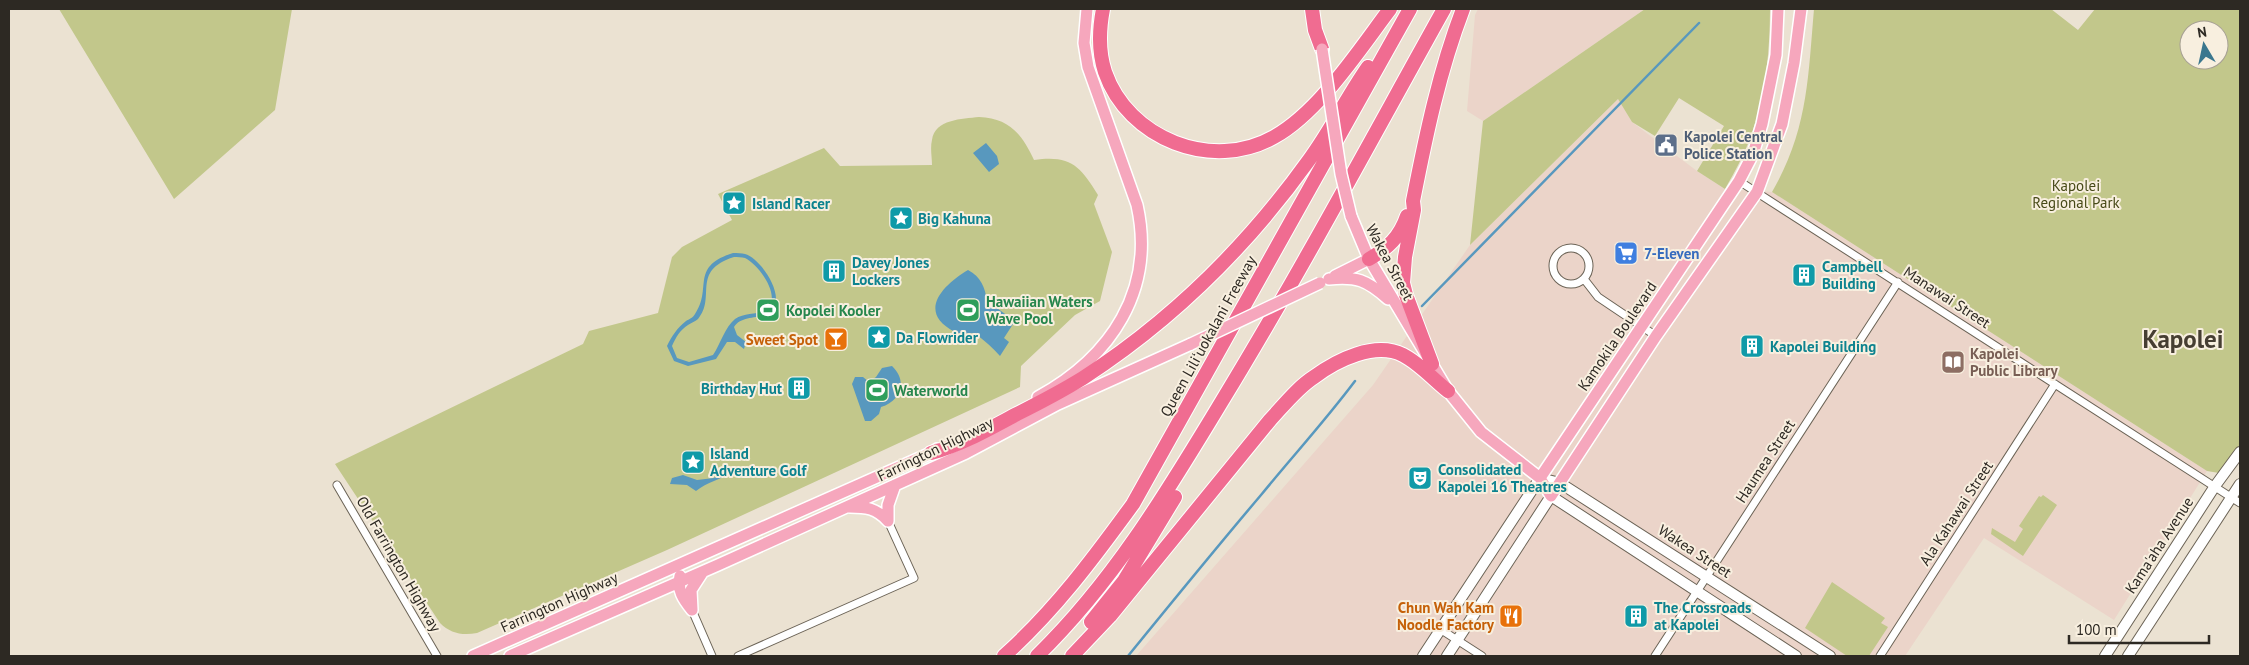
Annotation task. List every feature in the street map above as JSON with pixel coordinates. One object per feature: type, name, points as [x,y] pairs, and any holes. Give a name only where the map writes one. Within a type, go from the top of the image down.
[{"type":"highway","points":[[1103,9],[1100,34],[1102,59],[1109,83],[1123,105],[1141,123],[1168,141],[1189,148],[1219,151],[1237,150],[1260,144],[1292,126],[1340,75],[1390,9]]},
{"type":"highway","points":[[1312,9],[1315,30],[1322,49]]},
{"type":"highway","points":[[931,453],[947,449],[1083,378],[1142,335],[1193,292],[1252,231],[1299,174],[1409,9]]},
{"type":"highway","name":"Queen Liliʻuokalani Freeway","points":[[1004,656],[1036,627],[1080,577],[1133,504],[1409,9]]},
{"type":"highway","points":[[1037,656],[1094,595],[1131,547],[1170,490],[1262,336],[1444,9]]},
{"type":"highway","points":[[1369,258],[1386,249],[1394,241],[1402,229],[1413,202],[1430,113],[1441,73],[1463,9]]},
{"type":"highway","points":[[1413,202],[1414,210],[1405,256],[1403,283],[1432,364]]},
{"type":"highway","points":[[1061,656],[1102,610],[1144,549],[1226,408],[1262,336]]},
{"type":"highway","points":[[1072,656],[1110,616],[1270,420],[1292,395],[1314,376],[1365,352],[1387,351],[1404,356],[1448,391]]},
{"type":"main road","name":"Farrington Highway","points":[[473,656],[931,453],[942,445],[1041,395],[1086,362],[1113,332],[1129,307],[1138,281],[1142,253],[1142,225],[1132,187],[1088,67],[1084,43],[1086,9]]},
{"type":"main road","name":"Wakea Street","points":[[1317,9],[1341,174],[1351,216],[1369,258],[1395,305],[1448,391],[1481,432],[1540,478],[1551,496]]},
{"type":"main road","name":"Kamokila Boulevard","points":[[1540,478],[1739,181],[1754,154],[1776,55],[1778,9]]},
{"type":"main road","points":[[1551,496],[1656,336],[1757,192],[1782,124],[1802,9]]},
{"type":"main road","name":"Farrington Highway","points":[[510,656],[703,572],[966,453],[1058,404],[1190,344],[1369,258]]},
{"type":"main road","points":[[1324,281],[1343,278],[1360,280],[1377,289],[1395,305]]},
{"type":"main road","points":[[888,521],[888,505],[895,485]]},
{"type":"main road","points":[[847,507],[868,508],[881,513],[888,521]]},
{"type":"main road","points":[[692,560],[684,570],[679,582],[682,598],[692,610]]},
{"type":"main road","points":[[692,610],[691,590],[703,572]]},
{"type":"main road","points":[[649,596],[671,595],[682,598]]},
{"type":"street","name":"Manawai Street","points":[[1739,181],[2236,500]]},
{"type":"street","points":[[1569,247],[1584,252],[1588,258],[1590,269],[1584,279],[1571,284],[1558,279],[1554,274],[1553,262],[1558,252],[1569,247]]},
{"type":"street","points":[[1584,279],[1598,297],[1656,336]]},
{"type":"street","name":"Haumea Street","points":[[1655,656],[1898,282]]},
{"type":"street","name":"Ala Kahawai Street","points":[[1880,656],[2055,384]]},
{"type":"street","name":"Kama'aha Avenue","points":[[2105,656],[2215,486],[2240,452]]},
{"type":"street","name":"Wakea Street","points":[[1540,478],[1560,483],[1830,656]]},
{"type":"street","name":"Kamokila Boulevard","points":[[1423,656],[1540,478]]},
{"type":"street","points":[[2128,656],[2236,500],[2240,484]]},
{"type":"street","name":"Old Farrington Highway","points":[[337,485],[437,656]]},
{"type":"street","points":[[1447,656],[1551,496]]},
{"type":"street","name":"Wakea Street","points":[[1551,496],[1796,656]]},
{"type":"street","points":[[738,656],[914,578],[888,521]]},
{"type":"street","points":[[692,610],[712,656]]},
{"type":"street","points":[[1440,630],[1482,656]]},
{"type":"shaded area","points":[[1478,9],[1645,9],[1483,121],[1467,111],[1475,15]]},
{"type":"shaded area","points":[[1618,99],[1632,122],[1697,171],[1725,189],[1772,192],[2207,471],[2114,620],[1984,538],[1905,656],[1136,656],[1373,385],[1470,245]]},
{"type":"green space","points":[[59,9],[292,9],[275,110],[174,199]]},
{"type":"green space","points":[[1645,9],[1770,9],[1766,70],[1761,101],[1744,153],[1725,189],[1697,171],[1724,126],[1679,98],[1655,136],[1632,122],[1618,99],[1470,245],[1483,121]]},
{"type":"green space","name":"Kapolei Regional Park","points":[[1814,9],[2051,9],[2078,30],[2095,9],[2240,9],[2240,450],[2219,473],[2207,471],[1772,192],[1793,147],[1800,125],[1808,81]]},
{"type":"green space","points":[[979,117],[999,120],[1013,129],[1025,142],[1034,160],[1057,159],[1066,161],[1080,170],[1098,195],[1094,204],[1112,252],[1100,301],[1075,315],[1021,366],[1020,387],[667,550],[477,633],[457,633],[440,623],[335,464],[583,344],[589,331],[658,313],[672,257],[682,247],[732,220],[718,194],[824,148],[840,166],[932,165],[931,143],[934,133],[938,128],[950,121]]},
{"type":"green space","points":[[2043,495],[2057,505],[2023,556],[1991,534],[1992,528],[2015,542],[2023,529],[2019,526],[2039,496]]},
{"type":"green space","points":[[1832,582],[1885,618],[1881,623],[1888,627],[1869,656],[1847,656],[1805,628]]},
{"type":"water","points":[[986,143],[997,156],[999,164],[989,172],[973,153]]},
{"type":"water","name":"Kopolei Kooler","points":[[733,253],[741,253],[757,262],[773,285],[776,301],[774,307],[770,312],[743,320],[734,327],[737,335],[746,342],[744,349],[735,342],[727,342],[716,359],[688,366],[674,361],[667,346],[677,329],[695,314],[700,304],[706,272],[719,259]],"holes":[[[734,257],[745,258],[761,272],[771,293],[770,305],[763,311],[744,315],[731,322],[713,355],[689,362],[677,358],[672,346],[680,331],[698,319],[703,311],[708,277],[712,270],[721,263]]]},
{"type":"water","name":"Hawaiian Waters Wave Pool","points":[[968,270],[982,283],[987,301],[1015,321],[1004,338],[1009,342],[1000,356],[977,335],[955,332],[943,324],[937,316],[935,308],[937,299],[950,283]]},
{"type":"water","name":"Waterworld","points":[[892,366],[900,378],[900,390],[893,400],[881,407],[879,414],[871,421],[865,421],[852,384],[855,377],[863,377],[869,382],[876,377],[882,368]]},
{"type":"water","points":[[724,469],[731,469],[732,471],[696,491],[687,485],[670,484],[672,478],[683,475],[697,480],[714,478]]},
{"type":"waterway","points":[[1422,306],[1699,23]]},
{"type":"waterway","points":[[1128,656],[1355,381]]},
{"type":"place","name":"Kapolei Central Police Station","points":[[1666,145]]},
{"type":"place","name":"Island Racer","points":[[734,203]]},
{"type":"place","name":"Big Kahuna","points":[[901,218]]},
{"type":"place","name":"7-Eleven","points":[[1626,253]]},
{"type":"place","name":"Davey Jones Lockers","points":[[834,271]]},
{"type":"place","name":"Campbell Building","points":[[1804,275]]},
{"type":"place","name":"Kopolei Kooler","points":[[768,310]]},
{"type":"place","name":"Hawaiian Waters Wave Pool","points":[[968,310]]},
{"type":"place","name":"Da Flowrider","points":[[879,337]]},
{"type":"place","name":"Sweet Spot","points":[[836,339]]},
{"type":"place","name":"Kapolei Building","points":[[1752,346]]},
{"type":"place","name":"Kapolei Public Library","points":[[1953,362]]},
{"type":"place","name":"Birthday Hut","points":[[799,388]]},
{"type":"place","name":"Waterworld","points":[[877,390]]},
{"type":"place","name":"Island Adventure Golf","points":[[693,462]]},
{"type":"place","name":"Consolidated Kapolei 16 Theatres","points":[[1420,478]]},
{"type":"place","name":"Chun Wah Kam Noodle Factory","points":[[1511,616]]},
{"type":"place","name":"The Crossroads at Kapolei","points":[[1636,616]]},
{"type":"district","name":"Kapolei","points":[[2183,339]]}]
